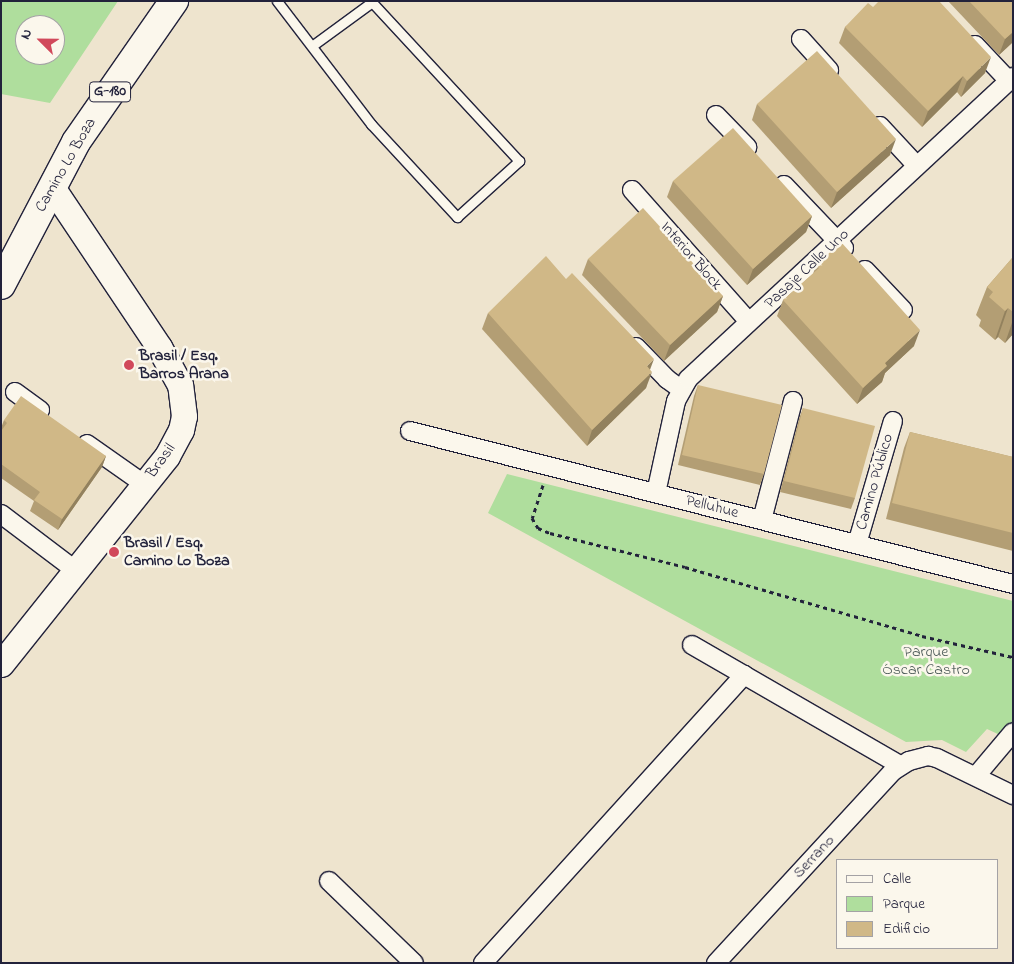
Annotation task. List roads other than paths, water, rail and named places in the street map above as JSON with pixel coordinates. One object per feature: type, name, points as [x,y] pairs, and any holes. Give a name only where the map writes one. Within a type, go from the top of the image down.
[{"type":"main road","name":"Camino Lo Boza","points":[[1,285],[52,187],[91,119],[174,1]]},
{"type":"main road","name":"Brasil","points":[[2,662],[175,444],[181,430],[183,400],[180,385],[159,347],[52,187]]},
{"type":"street","points":[[961,30],[1011,79]]},
{"type":"street","points":[[801,39],[840,81]]},
{"type":"street","name":"Pasaje Calle Uno","points":[[656,493],[676,400],[688,379],[1011,79]]},
{"type":"street","points":[[716,114],[756,157]]},
{"type":"street","points":[[872,117],[917,166]]},
{"type":"street","points":[[770,171],[903,310]]},
{"type":"street","name":"Interior Block","points":[[632,190],[749,322]]},
{"type":"street","points":[[622,333],[661,374],[681,389]]},
{"type":"street","points":[[15,392],[53,420]]},
{"type":"street","points":[[762,520],[793,402]]},
{"type":"street","name":"Camino Público","points":[[857,544],[893,420]]},
{"type":"street","name":"Pelluhue","points":[[410,430],[1013,584]]},
{"type":"street","points":[[76,436],[144,484]]},
{"type":"street","points":[[1,514],[75,570]]},
{"type":"street","points":[[692,645],[900,765]]},
{"type":"street","points":[[483,963],[744,675]]},
{"type":"street","points":[[1013,732],[976,776],[1013,795]]},
{"type":"street","name":"Serrano","points":[[716,963],[900,765],[918,758],[937,758],[976,776]]},
{"type":"street","points":[[329,881],[414,963]]},
{"type":"lane","points":[[277,1],[313,45],[371,124],[457,217],[519,161],[372,2],[313,45]]},
{"type":"place","name":"Brasil / Esq. Barros Arana","points":[[129,365]]},
{"type":"place","name":"Brasil / Esq. Camino Lo Boza","points":[[114,552]]},
{"type":"park label","name":"Parque Óscar Castro","points":[[926,661]]}]
